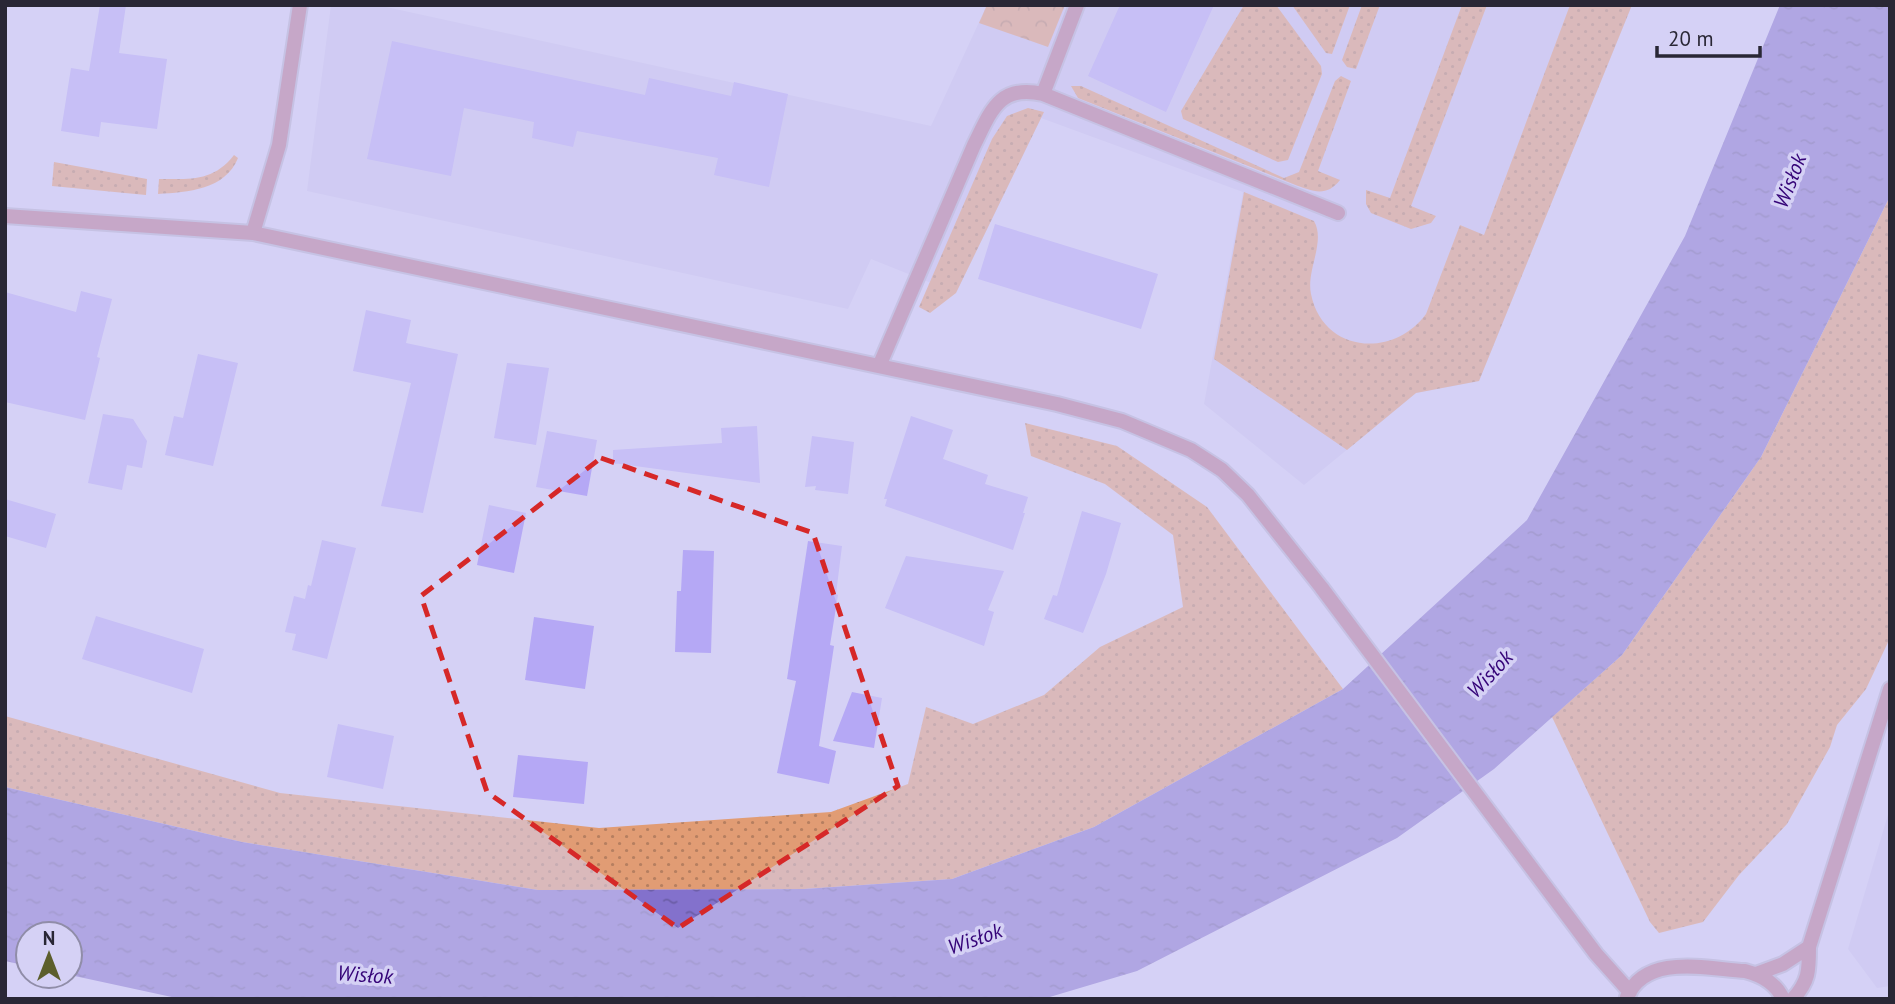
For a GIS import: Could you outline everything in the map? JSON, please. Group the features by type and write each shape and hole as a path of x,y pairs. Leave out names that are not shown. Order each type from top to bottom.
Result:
{"street":[{"path":"253,233 279,145 300,5"},
{"path":"1042,94 1076,5"},
{"path":"880,364 974,145 991,111 1009,94 1029,91 1042,94 1338,214"},
{"path":"5,216 253,233 880,364 1057,404 1122,421 1191,450 1222,470 1248,495 1321,587 1628,995 1640,979 1669,967 1745,971 1756,974 1770,982 1783,999"},
{"path":"1793,999 1805,985 1809,947 1890,689"},
{"path":"1756,974 1783,964 1809,947"}],"highlighted area":[{"path":"601,458 813,533 898,786 678,928 487,792 421,596"}],"shaded area":[{"path":"331,5 377,5 931,126 987,5 1632,5 1479,381 1416,393 1304,485 1204,404 1243,192 1041,118 956,293 871,259 848,309 307,191"},
{"path":"1890,808 1890,986 1877,988 1848,949"}],"green space":[{"path":"987,5 1065,5 1048,47 979,23"},
{"path":"1244,5 1276,5 1321,66 1322,74 1288,160 1278,162 1183,119 1181,111"},
{"path":"1292,5 1350,5 1332,54 1326,53"},
{"path":"1362,5 1380,5 1356,69 1347,67 1342,60"},
{"path":"1462,5 1487,5 1411,206 1436,216 1431,223 1411,229 1371,213 1366,204 1366,190 1390,198"},
{"path":"1570,5 1632,5 1479,381 1416,393 1347,450 1214,359 1244,192 1314,221 1318,238 1311,275 1311,294 1318,314 1329,328 1344,338 1361,343 1378,343 1396,338 1412,328 1426,314 1460,225 1484,235"},
{"path":"1341,76 1351,81 1318,171 1340,180 1335,186 1324,191 1306,189 1078,98 1071,86 1081,86 1284,178 1299,172 1335,81"},
{"path":"1028,108 1044,112 956,293 930,313 919,307 992,139 1007,116"},
{"path":"234,155 238,158 232,169 215,183 193,190 158,194 159,179 200,177 218,170"},
{"path":"54,162 147,179 146,195 52,186"},
{"path":"1890,196 1890,638 1866,689 1837,725 1830,747 1787,824 1739,875 1703,922 1659,933 1650,922 1552,717 1622,655 1761,457"},
{"path":"1025,423 1117,446 1207,507 1343,689 1094,827 952,879 804,889 538,890 242,842 5,787 5,716 280,793 599,828 831,812 908,784 926,707 973,724 1044,695 1100,647 1183,607 1173,535 1105,484 1031,456"}],"water":[{"name":"Wisłok","path":"1780,5 1890,5 1890,196 1761,457 1622,655 1494,769 1397,838 1137,971 1043,999 181,999 84,978 84,920 14,920 14,963 5,961 5,787 242,842 538,890 804,889 952,879 1094,827 1343,689 1527,520 1685,236"}],"building":[{"path":"100,5 126,5 119,53 167,59 157,129 101,122 99,137 61,131 71,68 89,71"},
{"path":"1120,5 1214,5 1166,112 1088,76"},
{"path":"392,41 645,95 649,78 731,96 734,82 788,94 769,187 714,175 718,158 577,131 573,147 532,138 534,122 464,108 451,176 367,159"},
{"path":"995,224 1158,274 1141,329 978,279"},
{"path":"81,291 112,299 85,420 5,402 5,292 76,312"},
{"path":"366,310 411,320 406,343 458,354 423,513 381,506 411,383 353,371"},
{"path":"198,354 238,363 213,466 165,455 174,416 183,418"},
{"path":"507,363 549,368 536,445 494,438"},
{"path":"103,414 133,419 147,441 142,468 127,465 122,490 88,483"},
{"path":"911,416 953,430 943,459 988,475 985,484 1028,497 1013,550 885,506 887,499 884,499"},
{"path":"757,426 760,483 613,463 613,450 722,443 721,428"},
{"path":"547,431 597,440 587,496 536,487"},
{"path":"812,436 854,442 848,494 815,490 816,486 805,487"},
{"path":"5,499 56,514 46,548 5,536"},
{"path":"489,505 526,513 514,573 477,565"},
{"path":"1082,511 1121,523 1106,574 1083,633 1044,619 1053,595 1057,596"},
{"path":"322,540 356,548 327,659 292,650 296,634 285,632 294,596 305,599 308,585 311,586"},
{"path":"808,541 842,546 830,645 834,646 819,746 836,751 829,784 777,773 796,681 787,679"},
{"path":"683,550 714,551 711,653 675,652 677,591 681,591"},
{"path":"906,556 1004,571 988,610 994,612 984,646 885,608"},
{"path":"96,616 204,649 192,693 82,659"},
{"path":"534,617 594,626 585,689 525,680"},
{"path":"852,692 882,698 874,748 833,741"},
{"path":"338,724 394,736 383,789 327,777"},
{"path":"518,755 588,762 584,804 513,797"}]}
